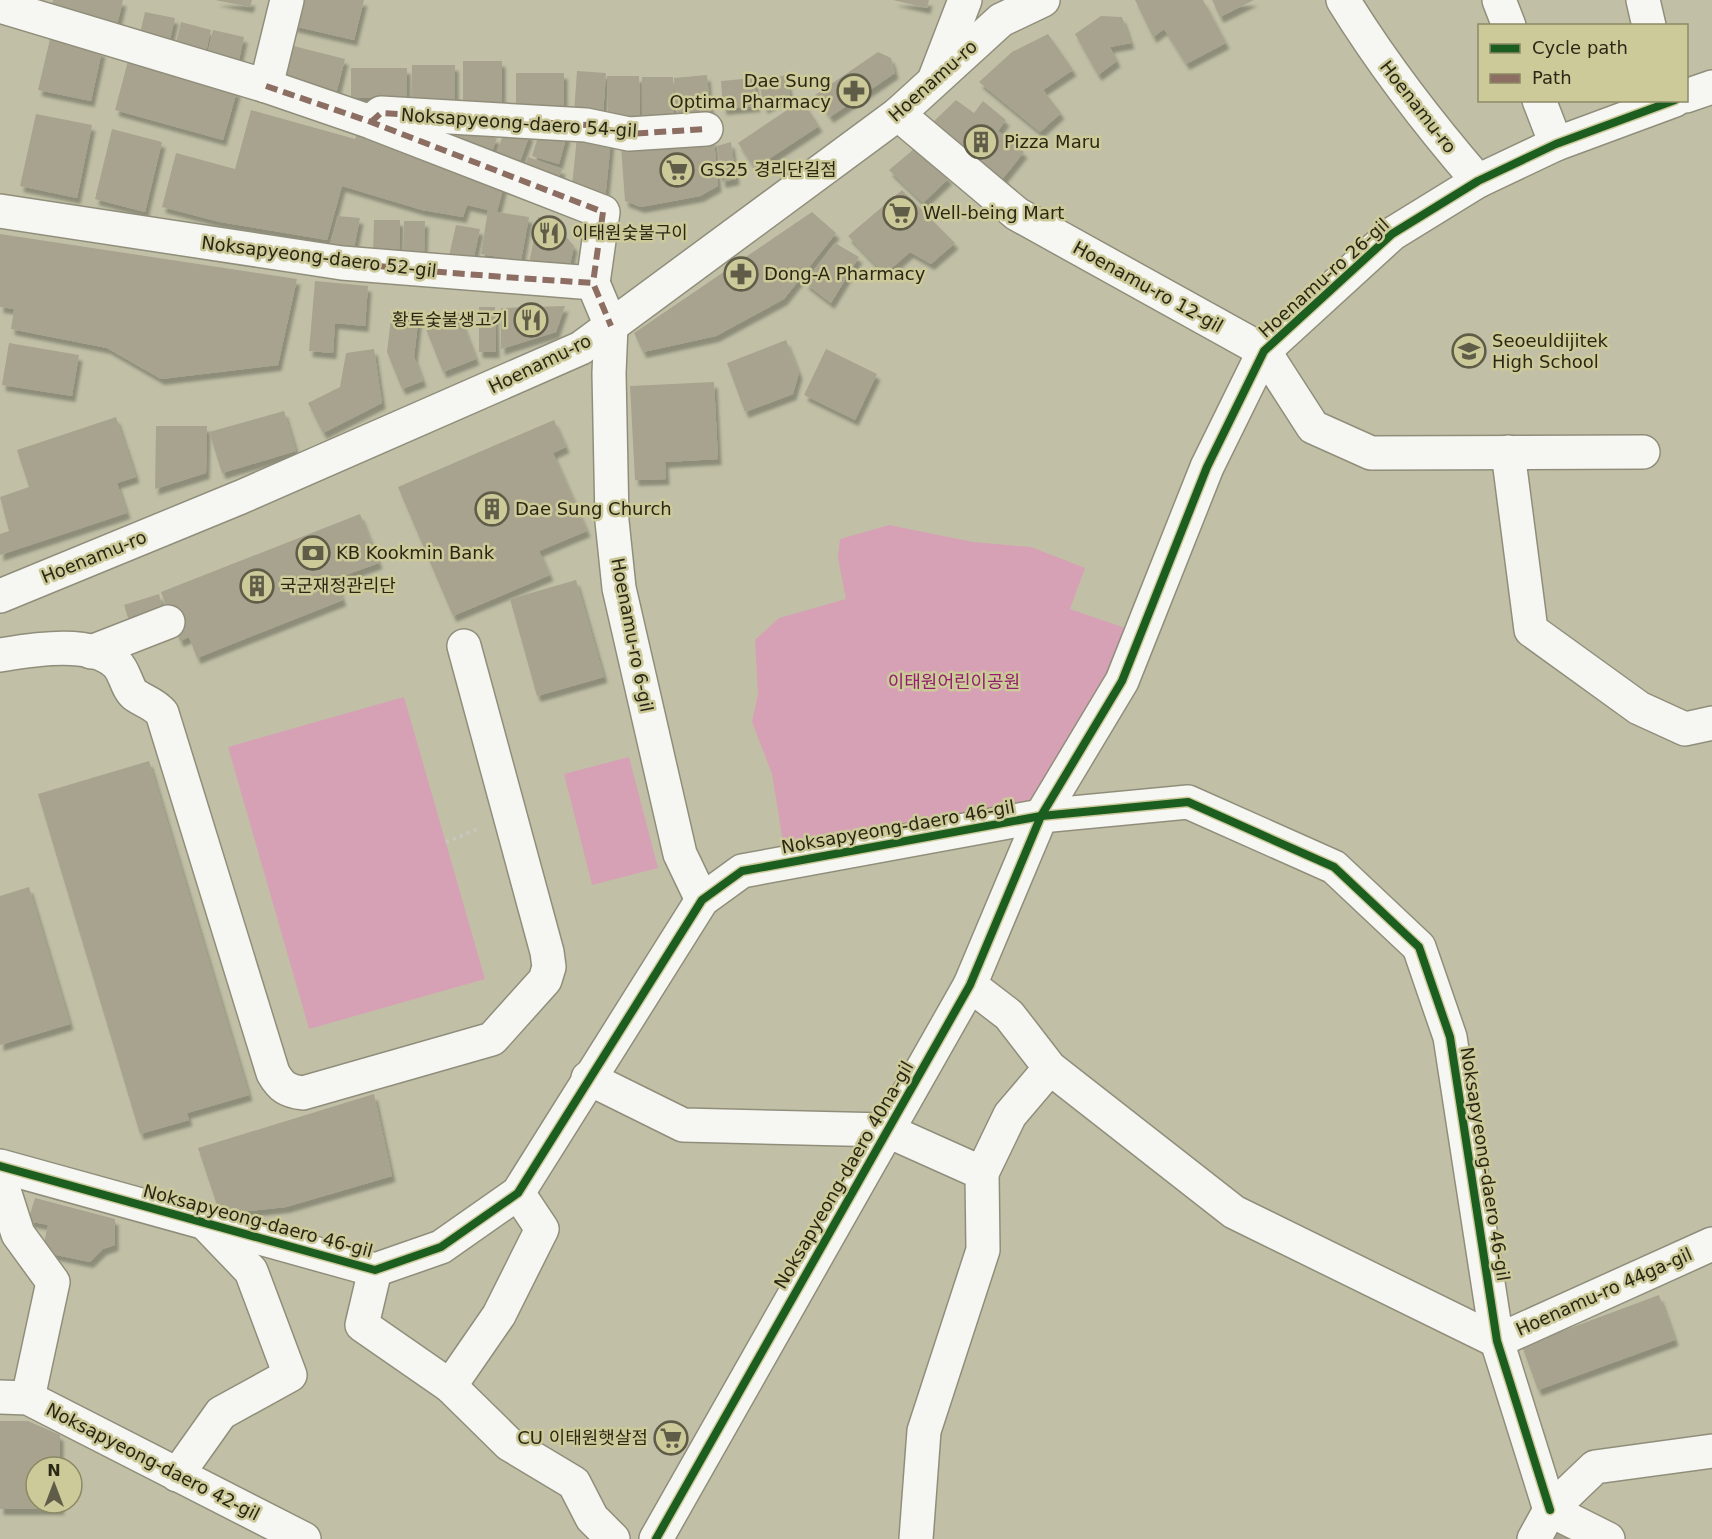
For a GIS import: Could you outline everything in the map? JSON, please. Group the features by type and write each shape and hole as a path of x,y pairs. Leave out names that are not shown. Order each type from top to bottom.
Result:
{"street":[{"path":"266,86 287,0"},
{"path":"935,78 965,0"},
{"name":"Hoenamu-ro","path":"0,596 240,497 581,348 898,114 1001,20 1043,0"},
{"name":"Hoenamu-ro","path":"1343,0 1377,55 1426,121 1478,181"},
{"path":"1499,0 1508,24"},
{"path":"1643,0 1649,24"},
{"name":"Noksapyeong-daero 54-gil","path":"0,6 266,86 371,122 603,212 593,283"},
{"name":"Hoenamu-ro 26-gil","path":"1688,95 1712,87"},
{"path":"1540,102 1556,144"},
{"name":"Hoenamu-ro 26-gil","path":"1041,816 1122,681 1207,467 1264,351 1392,234 1478,181 1556,144 1669,102"},
{"name":"Noksapyeong-daero 54-gil","path":"371,122 381,113 586,125 629,134 706,129"},
{"name":"Hoenamu-ro 12-gil","path":"898,114 1017,214 1264,351 1313,427 1371,453 1643,452"},
{"name":"Noksapyeong-daero 52-gil","path":"0,212 342,263 427,272 593,283"},
{"path":"593,283 611,326"},
{"name":"Hoenamu-ro 6-gil","path":"611,326 609,373 612,521 619,588 680,854 702,900"},
{"path":"1508,452 1531,630 1639,708 1684,729 1712,723"},
{"path":"91,652 168,622"},
{"path":"0,655 56,649 91,652 116,663 134,695 153,703 162,713 273,1073 280,1085 289,1091 303,1093 492,1039 545,980 549,967 547,952 464,646"},
{"name":"Noksapyeong-daero 46-gil","path":"0,1166 375,1270 441,1247 518,1193 588,1078 702,900 742,871 1041,816 1188,802 1334,867 1419,947 1450,1037 1497,1341 1550,1510"},
{"name":"Noksapyeong-daero 40na-gil","path":"656,1539 970,985 1041,816"},
{"path":"970,985 1009,1015 1050,1068 1234,1212 1497,1341"},
{"path":"916,1539 924,1431 982,1250 982,1173 1010,1115 1050,1068"},
{"path":"588,1078 683,1125 886,1130 982,1173"},
{"path":"0,1178 18,1234 53,1282 14,1397"},
{"path":"450,1386 499,1315 542,1229 518,1193"},
{"name":"Noksapyeong-daero 46-gil","path":"177,1475 221,1413 290,1375 251,1271 204,1221"},
{"name":"Hoenamu-ro 44ga-gil","path":"1497,1341 1712,1244"},
{"path":"375,1270 362,1325 450,1386 509,1443 574,1483 591,1518 613,1539"},
{"name":"Noksapyeong-daero 42-gil","path":"14,1397 304,1539"},
{"path":"1534,1539 1550,1510 1594,1467 1712,1451"},
{"path":"1550,1510 1608,1539"}],"green space":[{"name":"이태원어린이공원","path":"889,525 973,542 1031,547 1085,568 1070,609 1125,628 1065,773 1006,816 783,842 772,774 752,722 758,694 755,640 779,618 846,599 838,558 840,539"},
{"path":"404,697 485,979 309,1029 228,747"},
{"path":"629,757 658,868 592,885 564,774"}],"building":[{"path":"53,0 123,0 117,25 51,10"},
{"path":"215,0 252,0 250,7"},
{"path":"299,0 364,0 354,40 293,26"},
{"path":"893,0 929,0 927,8"},
{"path":"1135,0 1203,0 1226,43 1186,64 1164,29 1153,37"},
{"path":"1212,0 1254,0 1220,17"},
{"path":"145,12 175,18 168,48 138,42"},
{"path":"1101,16 1122,17 1131,43 1110,47 1117,61 1098,75 1075,34"},
{"path":"181,22 211,30 204,60 174,52"},
{"path":"213,30 244,37 239,60 229,69 205,64"},
{"path":"1048,34 1073,70 1043,90 1061,113 1040,132 979,82 1012,52"},
{"path":"50,39 102,51 91,101 38,90"},
{"path":"282,43 345,59 334,102 271,86"},
{"path":"878,52 891,58 895,73 830,117 815,95"},
{"path":"128,61 237,91 223,140 115,110"},
{"path":"463,61 502,61 502,107 463,107"},
{"path":"412,65 455,65 455,104 411,104"},
{"path":"351,68 407,68 407,98 351,98"},
{"path":"577,71 606,73 603,115 574,113"},
{"path":"516,73 564,73 564,106 516,106"},
{"path":"707,75 711,118 677,120 674,78"},
{"path":"786,75 790,95 764,108 759,81"},
{"path":"607,76 639,76 640,118 608,119"},
{"path":"642,77 673,77 674,119 642,119"},
{"path":"754,78 757,106 723,109 721,81"},
{"path":"802,100 819,126 755,168 738,143"},
{"name":"Pizza Maru","path":"956,100 974,113 983,101 1006,120 998,131 1024,152 1000,182 930,125"},
{"path":"251,110 355,139 358,131 505,181 497,212 529,217 521,261 481,254 488,210 467,205 463,217 422,210 342,186 327,240 220,222 162,207 176,153 235,169"},
{"path":"36,114 92,125 77,198 20,186"},
{"path":"445,124 497,138 488,162 437,145"},
{"path":"506,126 530,134 517,170 494,161"},
{"path":"541,127 567,135 559,164 532,156"},
{"path":"112,129 162,142 145,212 95,199"},
{"path":"577,137 611,140 605,200 571,196"},
{"path":"714,140 718,186 700,196 641,207 625,201 621,146"},
{"path":"731,142 736,179 722,182 717,146"},
{"path":"914,149 949,178 923,203 889,170"},
{"path":"528,157 562,169 555,187 522,176"},
{"name":"Well-being Mart","path":"902,190 955,243 931,264 910,252 885,274 848,236"},
{"path":"812,212 836,233 784,299 716,336 643,352 634,333"},
{"path":"338,216 360,218 354,248 330,246"},
{"name":"이태원숯불구이","path":"538,217 551,220 574,246 569,270 529,264"},
{"path":"374,220 400,220 399,255 373,255"},
{"path":"404,221 425,221 424,255 403,255"},
{"path":"456,225 480,229 473,261 449,256"},
{"path":"0,234 297,279 278,365 161,379 107,348 11,329 14,309 0,307"},
{"path":"835,243 859,257 831,303 805,283"},
{"path":"315,281 368,286 365,326 335,323 333,353 309,351"},
{"name":"황토숯불생고기","path":"565,306 556,332 501,349 501,308"},
{"path":"479,307 495,307 496,352 479,352"},
{"path":"392,310 419,314 414,357 423,381 402,389 387,352"},
{"path":"458,312 476,359 443,372 424,324"},
{"path":"786,340 799,373 793,394 745,412 727,363"},
{"path":"9,343 79,355 72,396 2,385"},
{"path":"374,349 382,403 323,433 308,403 340,387 346,353"},
{"path":"826,349 877,374 855,420 804,395"},
{"path":"714,382 718,459 665,462 666,479 635,480 630,386"},
{"path":"284,411 296,451 222,473 209,432"},
{"path":"116,417 136,477 117,483 127,513 0,555 0,534 9,531 0,497 29,487 17,450"},
{"name":"Dae Sung Church","path":"554,420 566,447 553,453 587,531 539,551 550,575 453,616 398,487"},
{"path":"156,426 207,426 206,473 155,489"},
{"name":"국군재정관리단","path":"360,514 379,563 335,579 343,600 197,658 189,637 180,641 161,592"},
{"path":"576,580 604,677 537,696 510,599"},
{"path":"159,594 164,613 130,624 124,605"},
{"path":"149,761 249,1095 187,1113 189,1120 140,1134 38,794"},
{"path":"29,887 70,1024 0,1045 0,896"},
{"path":"374,1094 392,1176 286,1207 220,1214 198,1148"},
{"path":"35,1198 115,1219 115,1245 103,1249 90,1262 42,1252 48,1225 28,1221"},
{"path":"1659,1295 1675,1340 1538,1390 1522,1346"},
{"path":"0,1421 28,1421 60,1435 60,1455 24,1455 24,1509 0,1509"},
{"path":"1551,1523 1583,1539 1543,1539"}],"marked path":[{"path":"266,86 371,122 603,212 593,283"},
{"path":"371,122 381,113 586,125 629,134 706,129"},
{"path":"274,252 473,275 593,283 611,326"}],"cycle path":[{"path":"656,1539 970,985 1041,816 1122,681 1207,467 1264,351 1392,234 1478,181 1556,144 1670,102"},
{"path":"0,1166 375,1270 441,1247 518,1193 702,900 742,871 1041,816 1188,802 1334,867 1419,947 1450,1037 1497,1341 1550,1510"}],"place":[{"name":"Dae Sung Optima Pharmacy","path":"854,91"},
{"name":"Pizza Maru","path":"981,142"},
{"name":"GS25 경리단길점","path":"677,170"},
{"name":"Well-being Mart","path":"900,213"},
{"name":"이태원숯불구이","path":"549,233"},
{"name":"Dong-A Pharmacy","path":"741,274"},
{"name":"황토숯불생고기","path":"531,320"},
{"name":"Seoeuldijitek High School","path":"1469,351"},
{"name":"Dae Sung Church","path":"492,509"},
{"name":"KB Kookmin Bank","path":"313,553"},
{"name":"국군재정관리단","path":"257,586"},
{"name":"CU 이태원햇살점","path":"671,1438"}]}
